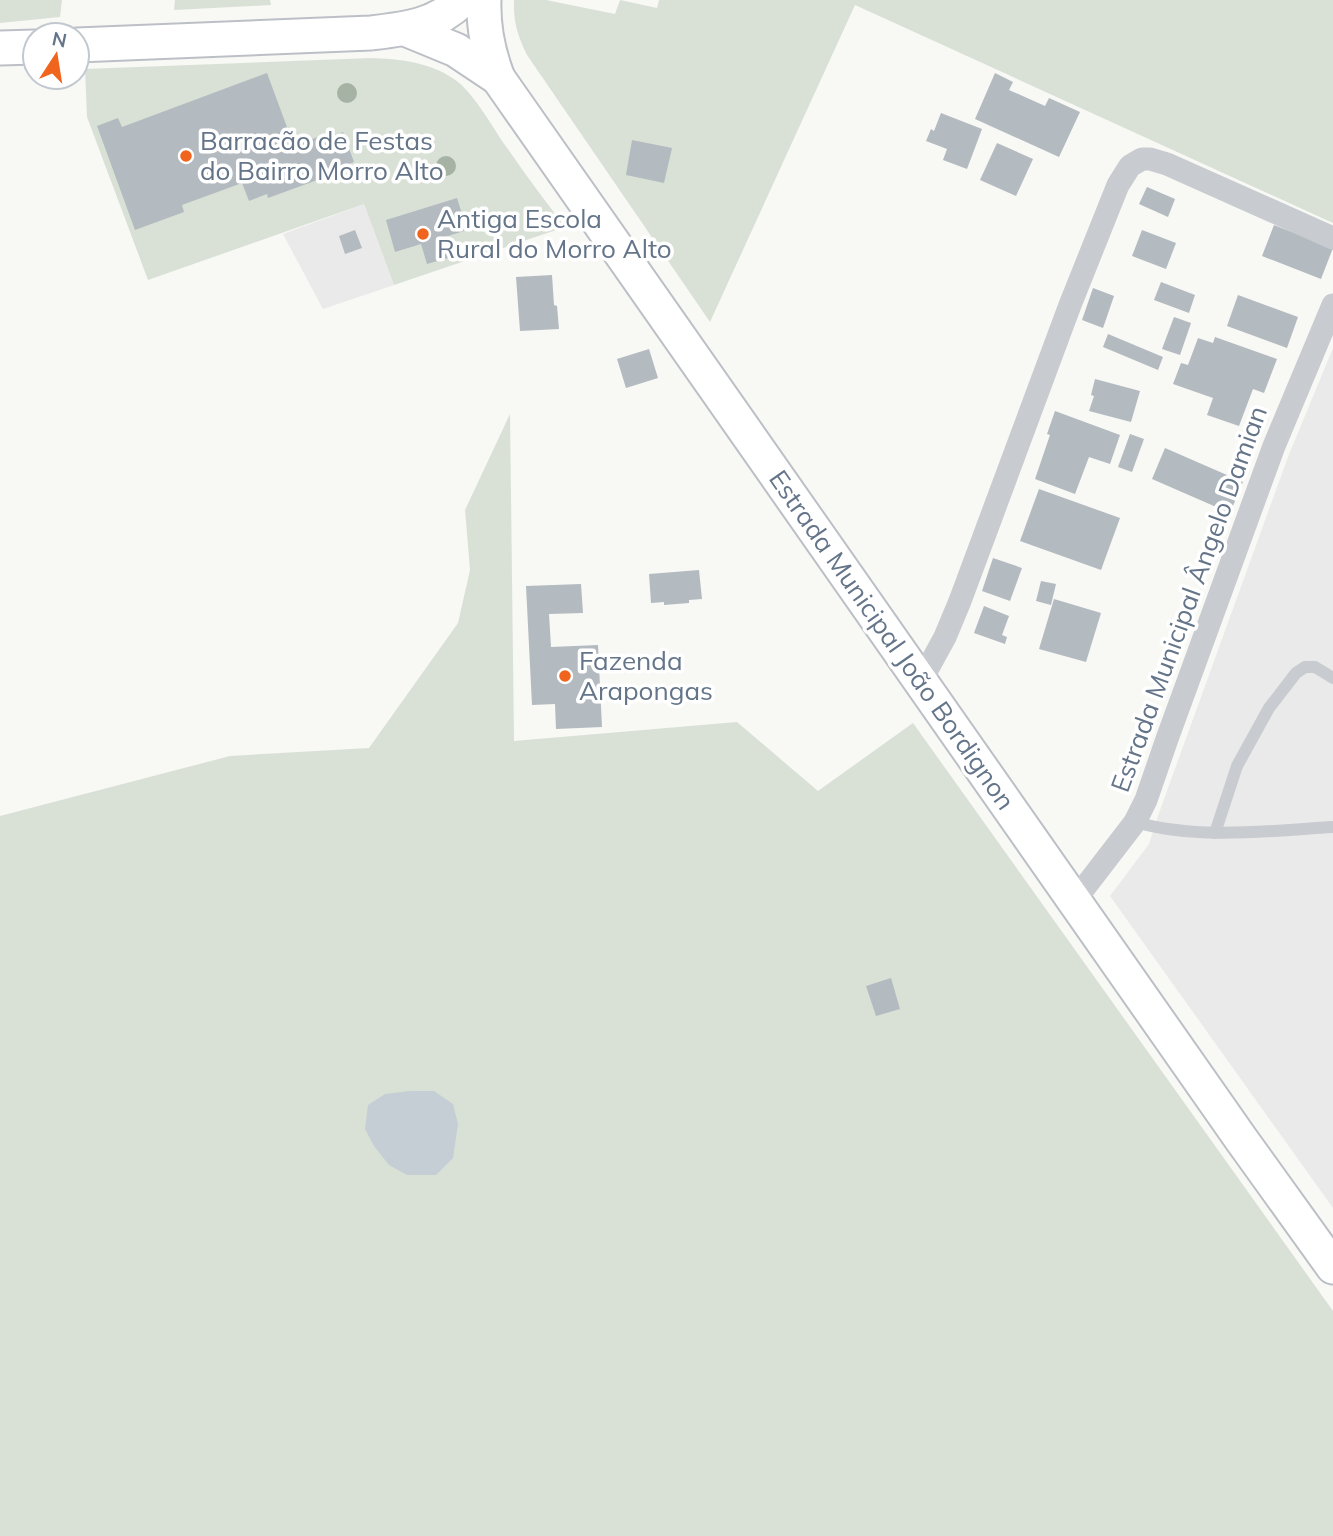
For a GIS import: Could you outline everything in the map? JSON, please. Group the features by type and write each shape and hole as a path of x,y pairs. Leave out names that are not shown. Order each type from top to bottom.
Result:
{"main road":[{"path":"91,44 371,33 405,29 424,25 441,17 462,0"},
{"name":"Estrada Municipal João Bordignon","path":"484,0 485,35 498,78 1333,1267"},
{"path":"405,29 456,50 498,78"},
{"path":"0,48 21,47"}],"street":[{"path":"921,681 945,637 960,601 1086,263 1118,185 1130,166 1142,159 1167,164 1333,238"},
{"name":"Estrada Municipal Ângelo Damian","path":"1075,900 1135,822 1146,800 1274,446 1333,305"}],"lane":[{"path":"1215,833 1237,766 1269,708 1296,673 1305,667 1315,667 1333,678"},
{"path":"1135,822 1154,828 1215,833 1333,827"}],"shaded area":[{"path":"0,0 62,0 60,17 0,23"},
{"path":"175,0 270,0 271,5 174,10"},
{"path":"514,0 546,0 615,14 620,0 657,8 659,0 1333,0 1333,223 855,5 710,322 527,55 517,29"},
{"path":"371,58 424,65 444,73 462,85 565,227 394,285 364,204 148,280 87,117 86,91 91,91 91,69"},
{"path":"364,204 394,285 323,309 283,234"},
{"path":"1333,348 1333,1208 1110,896 1149,844 1288,457"},
{"path":"510,414 514,741 737,722 818,791 913,723 1333,1311 1333,1536 0,1536 0,816 230,756 369,748 458,623 470,570 465,510"},
{"path":"434,1091 453,1104 458,1124 453,1158 436,1175 407,1175 389,1165 365,1129 368,1105 385,1094"}],"building":[{"name":"Barracão de Festas do Bairro Morro Alto","path":"267,73 294,146 328,133 329,137 343,132 354,162 341,167 342,171 268,198 267,194 249,201 242,183 182,205 184,212 135,230 97,126 118,118 122,127"},
{"path":"995,73 1013,82 1009,90 1045,106 1049,98 1080,112 1059,157 975,119"},
{"path":"941,113 982,129 967,169 943,160 947,149 926,141 931,129 934,131"},
{"path":"632,140 672,148 664,183 626,175"},
{"path":"997,143 1033,159 1016,196 980,180"},
{"path":"1147,187 1175,199 1168,217 1139,204"},
{"name":"Antiga Escola Rural do Morro Alto","path":"457,198 467,230 445,237 451,257 427,264 421,244 395,252 386,220"},
{"path":"1274,225 1333,248 1321,279 1262,256"},
{"path":"355,230 362,248 345,254 339,236"},
{"path":"1142,230 1176,243 1166,269 1132,256"},
{"path":"552,275 559,329 520,331 516,277"},
{"path":"1161,282 1195,295 1189,313 1154,300"},
{"path":"1093,288 1114,296 1103,328 1082,320"},
{"path":"1238,295 1298,317 1287,348 1227,326"},
{"path":"1174,317 1191,323 1180,355 1162,349"},
{"path":"1108,334 1163,357 1158,370 1103,347"},
{"path":"1215,337 1277,359 1264,393 1253,389 1239,426 1207,415 1213,398 1173,384 1181,363 1188,365 1198,338 1213,343"},
{"path":"649,349 658,378 626,388 617,359"},
{"path":"1095,379 1140,391 1131,422 1089,411 1094,396 1091,395"},
{"path":"1055,411 1120,435 1110,464 1089,457 1075,494 1035,479"},
{"path":"1130,434 1144,439 1132,472 1118,467"},
{"path":"1165,448 1243,482 1230,513 1152,479"},
{"path":"1039,489 1120,518 1101,570 1020,541"},
{"path":"993,558 1022,568 1010,601 982,591"},
{"path":"699,570 702,599 664,605 664,602 651,603 649,574"},
{"path":"1041,581 1056,584 1051,605 1036,601"},
{"name":"Fazenda Arapongas","path":"581,584 583,613 549,614 551,647 598,645 602,727 556,729 555,704 532,705 526,586"},
{"path":"1054,599 1101,613 1086,662 1039,649"},
{"path":"984,606 1009,616 1002,635 1007,637 1005,644 974,633"},
{"path":"891,978 900,1009 876,1016 866,986"}],"place":[{"name":"Barracão de Festas do Bairro Morro Alto","path":"186,156"},
{"name":"Antiga Escola Rural do Morro Alto","path":"423,234"},
{"name":"Fazenda Arapongas","path":"565,676"}]}
